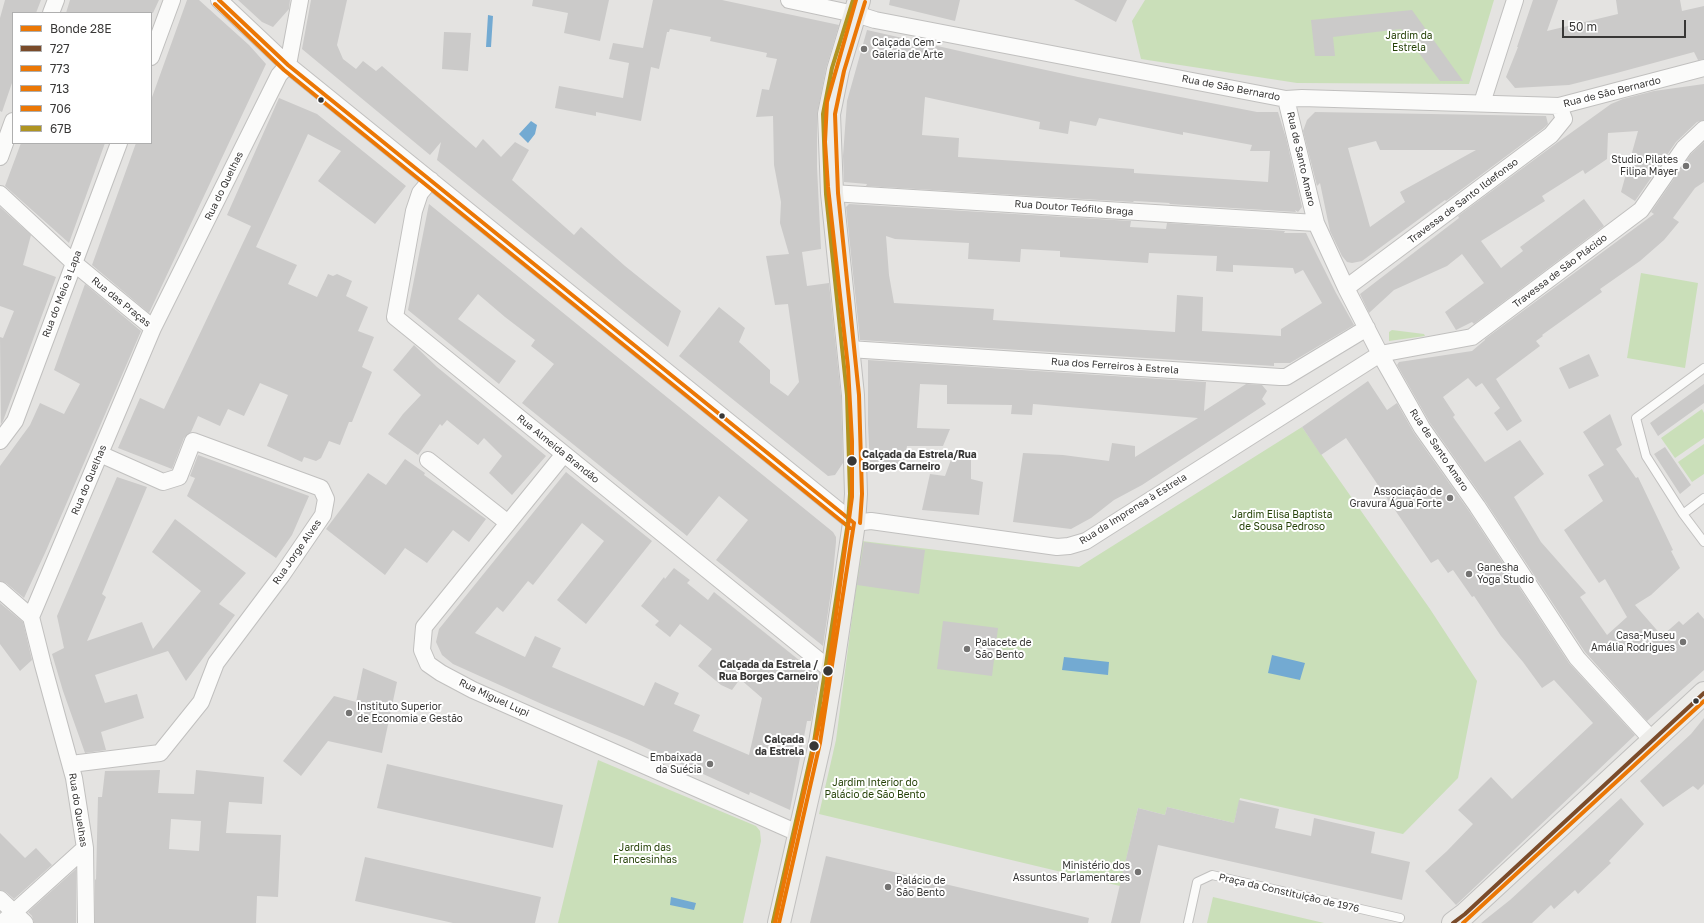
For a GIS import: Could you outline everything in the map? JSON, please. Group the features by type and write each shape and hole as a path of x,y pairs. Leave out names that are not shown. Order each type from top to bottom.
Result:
{"main road":[{"path":"780,923 820,743 854,522 856,471 853,395 832,193 829,114 838,70 857,7"},
{"path":"1453,923 1465,914 1704,693"}],"street":[{"path":"51,12 56,0"},
{"path":"152,54 172,0"},
{"path":"219,0 288,65 854,522"},
{"path":"288,65 300,0"},
{"name":"Rua de São Bernardo","path":"789,0 857,7 875,20 1286,99 1302,98 1559,106 1704,68"},
{"path":"1482,103 1515,0"},
{"name":"Rua do Quelhas","path":"86,923 84,848 74,778 31,616 153,328 279,75 288,65"},
{"name":"Rua de Santo Amaro","path":"1286,99 1316,223 1346,288 1380,354 1422,428 1477,506 1577,658 1653,741"},
{"name":"Travessa de Santo Ildefonso","path":"1346,288 1552,135 1564,118 1559,106"},
{"path":"0,158 12,124"},
{"name":"Travessa de São Plácido","path":"1380,354 1472,337 1641,210 1684,148 1704,129"},
{"name":"Rua do Meio à Lapa","path":"0,441 15,421 119,144"},
{"name":"Rua Almeida Brandão","path":"430,180 420,193 414,211 395,316 832,671"},
{"name":"Rua Doutor Teófilo Braga","path":"832,193 1316,223"},
{"name":"Rua das Praças","path":"0,194 74,263 153,328"},
{"name":"Rua dos Ferreiros à Estrela","path":"849,349 1280,378 1286,377 1367,328"},
{"name":"Rua da Imprensa à Estrela","path":"854,522 871,521 1057,546 1078,544 1086,541 1380,354"},
{"name":"Rua Jorge Alves","path":"71,764 160,753 201,702 216,664 282,575 323,515 326,499 321,488 193,440 179,477 163,482 100,454"},
{"name":"Rua Miguel Lupi","path":"564,454 424,626 422,650 428,664 441,673 473,690 800,834"},
{"path":"428,460 508,523"},
{"path":"0,590 31,616"},
{"path":"2,923 19,918 84,848"},
{"path":"0,899 19,918"}],"lane":[{"path":"1704,368 1636,418 1646,456 1683,514 1704,542"},
{"path":"1683,514 1704,498"},
{"name":"Praça da Constituição de 1976","path":"1188,923 1197,882 1212,875 1400,918"}],"green space":[{"name":"Jardim da Estrela","path":"1145,0 1494,0 1469,84 1297,83 1141,59 1132,21"},
{"path":"1641,273 1698,283 1685,368 1627,358"},
{"path":"1392,330 1424,334 1425,336 1389,341 1389,332"},
{"path":"1702,409 1704,413 1704,438 1675,458 1661,438"},
{"path":"1302,427 1430,609 1477,681 1458,778 1403,834 1240,798 1234,823 1167,807 1165,815 1138,808 1120,886 819,814 836,740 862,541 1079,567"},
{"path":"1704,444 1704,474 1692,482 1678,462"},
{"name":"Jardim das Francesinhas","path":"598,760 756,826 760,831 761,841 743,923 558,923"},
{"path":"1213,897 1324,923 1207,923"}],"water":[{"path":"488,15 493,16 491,47 486,47"},
{"path":"531,121 537,125 535,134 528,143 519,134"},
{"path":"1272,655 1305,663 1300,680 1268,673"},
{"path":"1064,657 1109,662 1108,675 1062,670"},
{"path":"671,897 696,903 694,910 670,905"}],"building":[{"path":"5,0 41,0 36,12 12,12 12,83 2,112 0,111 0,18"},
{"path":"70,0 159,0 153,13 66,12"},
{"path":"187,0 199,0 249,45 266,64 149,313 92,265 136,144 152,144 152,97"},
{"path":"238,0 290,0 289,9 273,27 262,22"},
{"path":"311,0 347,0 337,45 343,59 356,69 363,61 376,71 382,66 476,148 483,139 501,157 515,142 529,150 512,180 574,235 581,227 625,266 681,311 668,347 437,160 441,142 430,155 302,49"},
{"path":"533,0 609,0 600,41 564,33 568,13 532,6"},
{"path":"653,0 722,0 839,25 826,68 817,114 817,167 821,249 802,252 807,286 829,283 841,396 843,463 835,475 828,476 679,356 719,307 745,328 739,342 770,370 770,383 788,396 799,382 788,304 775,305 766,256 789,254 780,223 781,202 774,165 773,116 756,117 762,89 769,90 777,59 766,57 767,53 710,41 711,37 670,29 669,32 667,32 659,69 651,67 641,121 596,112 596,116 555,108 559,86 623,98 629,63 609,59 613,43 643,48"},
{"path":"890,0 960,0 955,21 889,5"},
{"path":"1074,0 1127,0 1116,22"},
{"path":"1533,0 1558,0 1547,31 1618,14 1616,0 1680,0 1682,11 1704,6 1704,59 1698,60 1694,52 1569,85 1515,88 1506,77 1518,47"},
{"path":"1412,10 1463,81 1440,81 1401,29 1333,37 1335,56 1315,56 1311,20"},
{"path":"867,30 1078,77 1257,112 1278,112 1286,138 1302,207 1298,212 1295,210 1296,212 1169,204 1170,203 866,186 867,184 844,182 843,156 847,101","holes":["925,97 1040,122 1039,129 1068,134 1070,121 1096,126 1099,118 1183,135 1183,132 1252,145 1250,151 1270,151 1268,182 1134,173 1134,169 958,157 959,138 922,135"]},
{"path":"444,32 471,33 468,71 442,69"},
{"path":"1704,84 1704,120 1697,122 1676,142 1635,201 1621,192 1638,131 1608,133 1607,159 1585,174 1583,170 1542,196 1545,201 1481,241 1501,268 1523,251 1520,247 1584,199 1604,226 1474,324 1472,322 1456,330 1445,312 1484,283 1462,254 1447,266 1394,290 1369,313 1360,294 1459,218 1458,216 1611,104 1623,99 1654,91"},
{"path":"279,98 317,114 406,186 375,224 318,181 341,151 308,134 256,247 297,265 288,284 317,297 328,274 333,276 337,274 352,281 346,296 368,307 358,331 374,337 362,367 372,372 352,422 349,422 340,445 329,441 321,458 316,461 304,457 302,462 267,446 288,395 260,383 244,416 228,409 220,426 198,416 191,432 184,438 172,469 118,448 140,398 164,409 251,226 227,215"},
{"path":"1315,112 1546,116 1548,124 1446,201 1445,200 1362,261 1352,263 1347,262 1342,256 1330,231 1320,183 1317,186 1303,131 1307,120","holes":["1376,141 1380,150 1476,150 1400,192 1405,202 1370,227 1348,148"]},
{"path":"1704,142 1704,182 1695,188 1673,218 1679,222 1664,240 1640,261 1600,289 1602,292 1542,335 1543,336 1536,341 1540,346 1496,379 1522,421 1507,431 1494,413 1500,408 1482,383 1476,387 1468,378 1443,397 1455,415 1453,417 1485,462 1520,440 1544,474 1514,497 1541,542 1586,593 1580,597 1607,635 1627,617 1605,579 1599,583 1564,530 1603,501 1588,475 1604,465 1583,432 1610,414 1622,445 1616,449 1636,478 1638,477 1680,568 1651,595 1635,605 1662,636 1679,621 1683,625 1698,612 1704,619 1704,670 1647,721 1585,652 1485,501 1430,423 1397,365 1399,362 1472,351 1485,339 1654,214 1651,212 1691,154"},
{"path":"21,144 105,144 69,243 5,186"},
{"path":"429,204 833,532 836,537 836,542 832,585 823,646 716,560 748,520 719,496 687,536 522,403 554,364 531,346 535,340 478,294 458,319 516,361 499,384 408,310"},
{"path":"849,204 1131,221 1130,227 1166,229 1167,223 1285,231 1284,233 1306,233 1354,325 1290,363 1274,363 1274,366 860,340 846,207","holes":["886,236 895,239 969,243 968,259 1020,262 1021,249 1060,251 1060,257 1148,263 1149,253 1217,256 1216,271 1233,272 1233,265 1293,268 1295,274 1303,270 1322,303 1281,329 1281,336 1202,331 1203,297 1177,295 1175,332 993,320 994,309 894,303 889,275"]},
{"path":"0,207 31,235 23,265 56,277 1,424 0,337 3,338 14,311 0,306"},
{"path":"85,284 141,331 24,598 6,583 0,581 0,466 30,425 40,403 64,414 80,384 54,370"},
{"path":"414,345 437,367 546,456 512,495 489,473 502,456 484,438 478,445 447,420 442,426 440,424 418,455 388,434 403,414 421,395 393,370"},
{"path":"1589,354 1599,376 1569,389 1559,368"},
{"path":"868,360 1206,382 1204,411 1246,384 1262,385 1267,391 1262,399 1266,404 1142,485 1114,500 1091,518 1071,529 1013,522 1023,453 1063,455 1109,461 1112,443 1135,446 1135,457 1198,418 1033,404 1032,415 1011,414 1012,405 947,404 947,385 920,384 917,428 950,429 943,446 907,446 904,465 870,465 868,424"},
{"path":"1368,381 1387,410 1397,403 1414,433 1469,511 1569,663 1635,735 1456,905 1425,871 1473,824 1458,810 1491,777 1512,799 1593,723 1554,680 1542,688 1501,636 1474,596 1472,597 1453,570 1448,573 1438,559 1431,563 1346,438 1321,455 1302,427"},
{"path":"1704,384 1704,403 1658,436 1650,423"},
{"path":"1665,447 1691,485 1680,494 1654,454"},
{"path":"953,454 971,457 971,479 983,482 979,515 922,510 930,474 945,476"},
{"path":"198,455 309,496 292,535 276,558 187,496 195,478 190,476"},
{"path":"405,459 425,473 424,475 486,519 469,542 453,530 427,563 405,548 385,575 326,529 368,473 386,485"},
{"path":"566,472 652,541 586,624 557,600 604,541 582,523 533,585 528,581 503,612 497,607 475,633 525,657 535,636 561,648 552,667 644,706 655,682 679,693 674,704 700,715 693,731 749,755 762,698 740,679 732,690 721,685 698,666 712,649 680,624 670,637 655,625 659,621 641,606 664,577 665,579 674,568 690,580 687,583 708,600 714,592 819,676 811,721 807,721 790,810 750,792 749,795 629,740 544,705 453,664 442,655 436,642 439,629"},
{"path":"117,477 147,487 102,594 106,597 87,641 142,622 153,649 201,591 152,552 175,519 246,573 219,604 235,615 186,681 168,651 95,675 105,703 137,694 144,718 101,732 106,750 85,753 63,691 52,654 64,648 57,616"},
{"path":"864,542 925,550 919,594 857,585"},
{"path":"0,603 23,622 32,660 20,671 0,644"},
{"name":"Palacete de São Bento","path":"943,621 998,628 992,676 937,669"},
{"path":"363,668 397,682 382,753 328,741 301,776 283,761 334,696 356,702"},
{"path":"1704,718 1704,784 1698,790 1693,786 1663,807 1640,781 1691,734"},
{"path":"387,764 563,805 553,848 377,808"},
{"path":"160,770 158,793 194,794 196,770 264,777 262,804 229,802 226,833 281,835 278,897 257,896 256,923 95,923 98,797 102,797 105,771","holes":["171,819 201,821 199,851 169,849"]},
{"path":"1621,798 1644,824 1609,861 1611,863 1578,894 1575,890 1554,909 1551,905 1532,923 1481,923 1510,900"},
{"path":"1239,800 1279,809 1275,828 1311,836 1314,818 1375,832 1371,853 1410,862 1402,900 1158,845 1140,923 1111,923 1138,808 1165,815 1167,807 1234,823"},
{"path":"0,833 25,858 36,848 52,865 14,899 6,892 0,890"},
{"name":"Palácio de São Bento","path":"826,856 1089,918 1088,923 810,923"},
{"path":"365,857 541,897 535,923 453,923 355,901"},
{"path":"76,869 76,923 34,923 32,916 28,912"}],"tram line":[{"name":"28E","path":"775,923 824,703 852,497 852,441 848,367 828,187 825,142 827,102 856,0"}],"transit line":[{"name":"773","path":"219,0 288,65 854,523"},
{"name":"67B","path":"773,922 814,742 848,522 850,494 847,395 826,194 823,114 832,68 853,0"},
{"name":"713","path":"860,523 862,494 859,395 838,193 835,114 844,71 865,2"},
{"name":"713","path":"215,4 284,70 850,528"},
{"name":"773","path":"779,923 820,743 854,523"},
{"name":"727","path":"1453,923 1465,914 1704,693"},
{"name":"706","path":"1463,923 1704,701"}],"place":[{"name":"Calçada Cem - Galeria de Arte","path":"864,49"},
{"name":"Studio Pilates Filipa Mayer","path":"1686,166"},
{"name":"Calçada da Estrela/Rua Borges Carneiro","path":"852,461"},
{"name":"Associação de Gravura Água Forte","path":"1450,498"},
{"name":"Ganesha Yoga Studio","path":"1469,574"},
{"name":"Casa-Museu Amália Rodrigues","path":"1683,642"},
{"name":"Palacete de São Bento","path":"967,649"},
{"name":"Calçada da Estrela / Rua Borges Carneiro","path":"828,671"},
{"name":"Instituto Superior de Economia e Gestão","path":"349,713"},
{"name":"Calçada da Estrela","path":"814,746"},
{"name":"Embaixada da Suécia","path":"710,764"},
{"name":"Ministério dos Assuntos Parlamentares","path":"1138,872"},
{"name":"Palácio de São Bento","path":"888,887"}],"park label":[{"name":"Jardim Elisa Baptista de Sousa Pedroso","path":"1282,520"},
{"name":"Jardim Interior do Palácio de São Bento","path":"875,788"}]}
